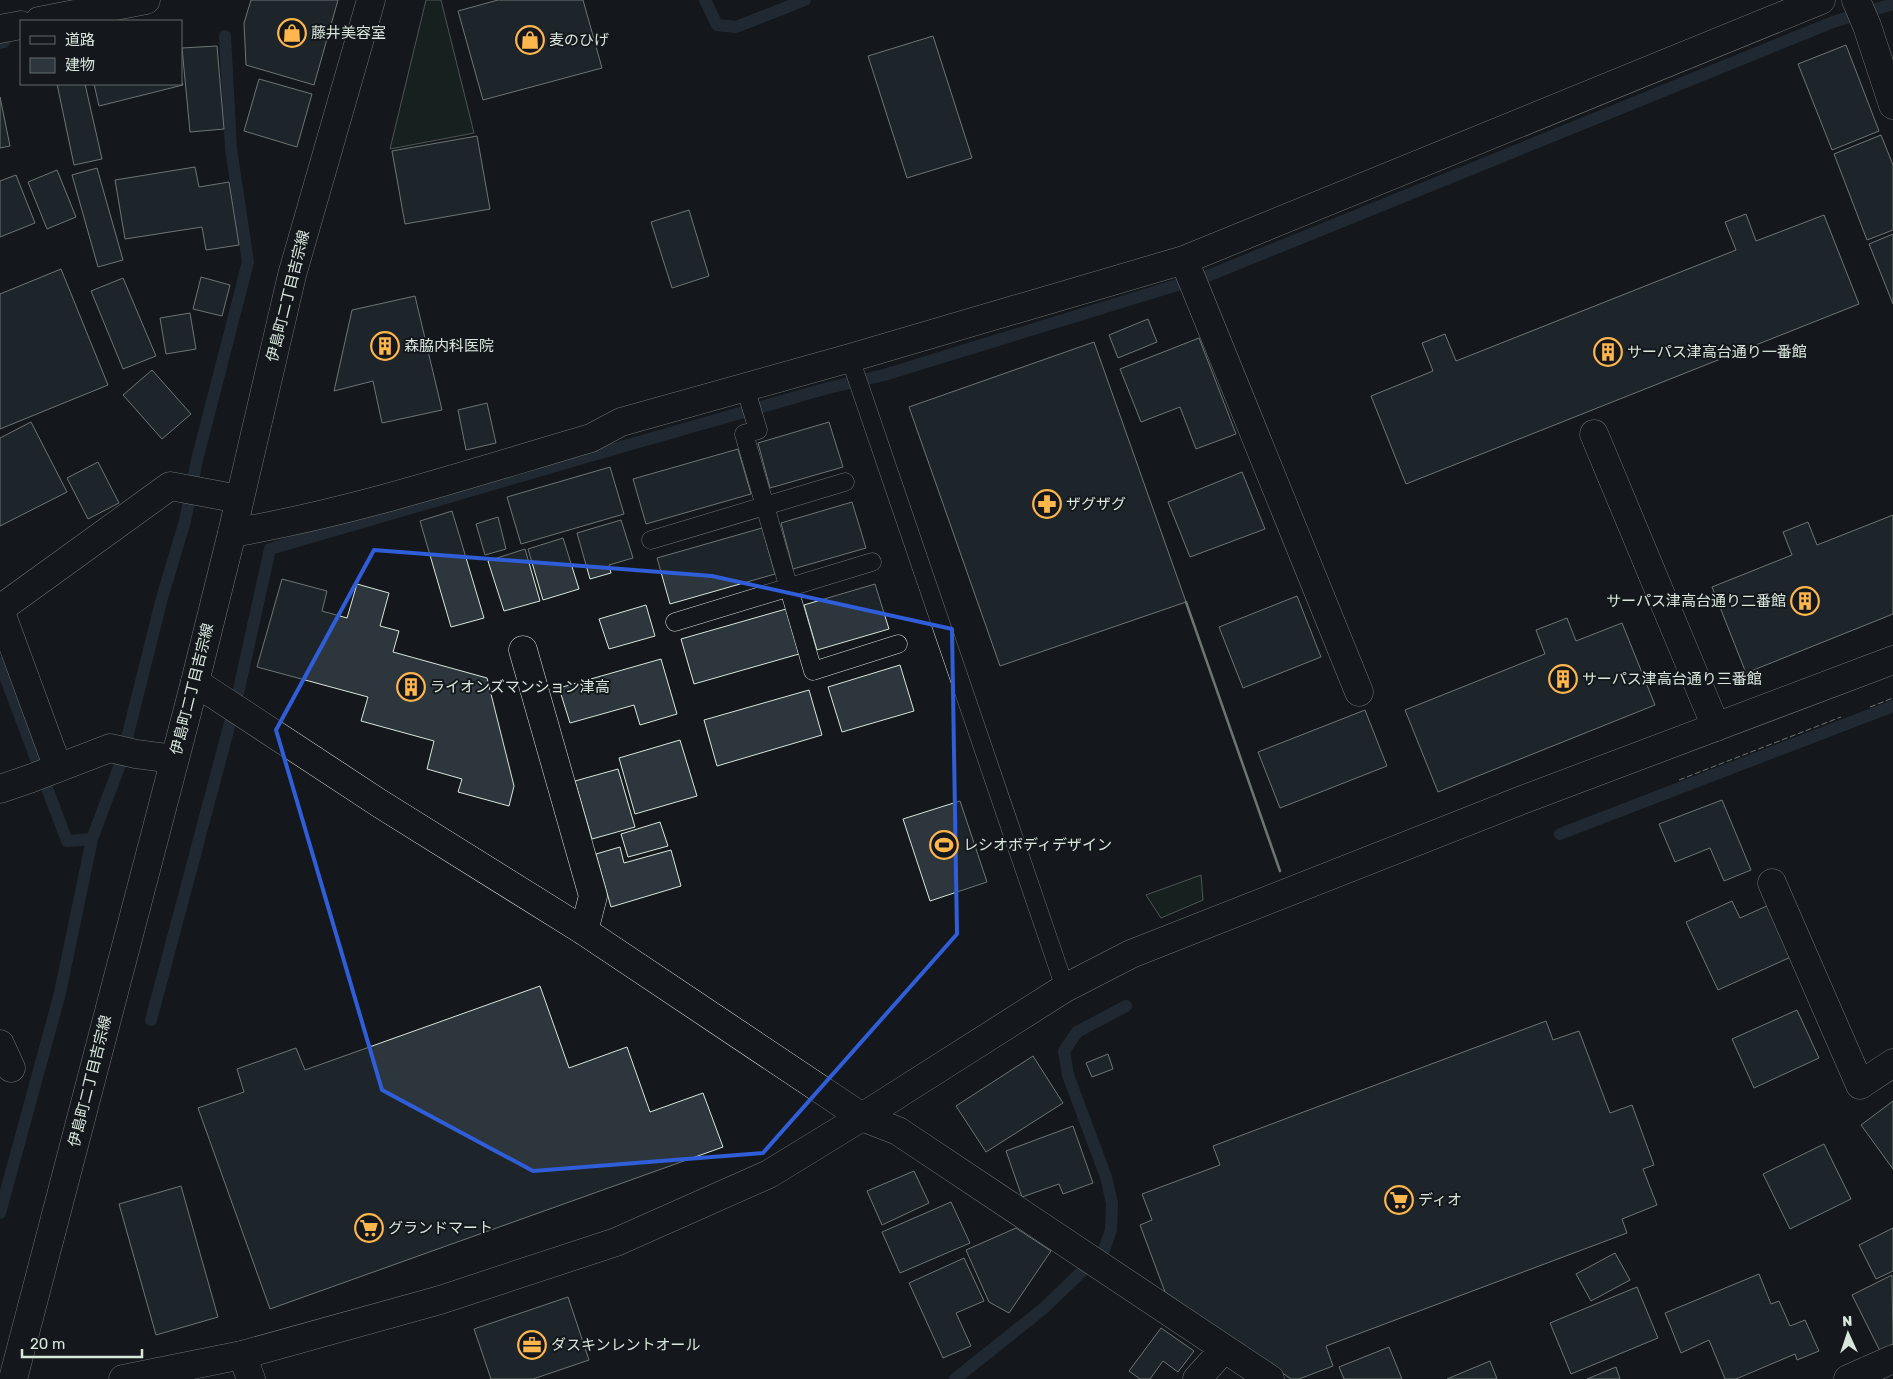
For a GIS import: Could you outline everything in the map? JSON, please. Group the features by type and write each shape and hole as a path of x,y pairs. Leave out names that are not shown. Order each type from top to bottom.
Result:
{"street":[{"path":"42,20 80,6 146,0"},
{"name":"伊島町二丁目吉宗線","path":"13,1379 195,682 292,275 371,0"},
{"path":"232,533 277,525 384,499 591,438 621,422 747,394 1190,274 1821,0"},
{"path":"1856,1 1867,26 1893,105"},
{"path":"0,29 20,25"},
{"path":"1190,274 1359,692"},
{"path":"1594,434 1716,727"},
{"path":"46,773 0,610 170,486 239,499"},
{"path":"523,650 593,896 584,931"},
{"path":"122,1379 247,1367 440,1300 616,1242 769,1174 1065,988 1146,947 1503,807 1893,660"},
{"path":"195,682 379,803 584,931 862,1117 898,1132 1270,1379"},
{"path":"0,789 46,773 123,751 174,759"},
{"path":"1772,883 1860,1085 1893,1062"},
{"path":"1197,1379 1224,1349"},
{"path":"1848,1379 1893,1359"}],"lane":[{"path":"852,365 1065,988"},
{"path":"747,394 758,430 744,434 813,671 898,644"},
{"path":"651,540 845,482"},
{"path":"675,622 872,562"}],"highlighted area":[{"path":"374,550 712,576 952,629 957,934 763,1153 533,1171 382,1090 276,730"}],"green space":[{"path":"426,0 441,0 474,133 390,149"},
{"path":"1201,875 1203,900 1161,918 1146,895"}],"building":[{"path":"251,0 338,0 314,85 246,65 244,23"},
{"name":"麦のひげ","path":"498,0 583,0 602,68 483,100 458,11"},
{"path":"933,36 972,158 907,178 868,56"},
{"path":"1846,45 1879,131 1832,150 1798,64"},
{"path":"217,46 224,129 190,132 182,48"},
{"path":"259,79 312,94 297,147 244,131"},
{"path":"182,82 183,85 99,106 94,85 182,85"},
{"path":"57,85 85,85 102,159 74,165"},
{"path":"0,97 10,146 0,148"},
{"path":"1881,135 1893,165 1893,230 1867,240 1834,154"},
{"path":"477,136 490,209 405,224 392,151"},
{"path":"195,167 199,187 229,182 239,245 206,250 202,227 125,239 115,180"},
{"path":"97,168 123,260 98,267 72,175"},
{"path":"57,170 76,217 47,229 28,182"},
{"path":"16,175 35,223 0,237 0,181"},
{"path":"689,210 709,276 672,288 651,222"},
{"name":"サーパス津高台通り一番館","path":"1746,214 1756,241 1824,215 1859,304 1406,484 1371,396 1433,371 1422,343 1445,334 1456,361 1736,250 1725,222"},
{"path":"1893,234 1893,304 1869,244"},
{"path":"61,269 108,385 0,429 0,294"},
{"path":"201,277 230,285 222,316 193,309"},
{"path":"123,278 156,356 123,369 91,291"},
{"name":"森脇内科医院","path":"415,296 442,410 382,423 373,381 334,391 352,310"},
{"path":"190,313 196,349 166,354 160,318"},
{"path":"1148,319 1157,342 1118,358 1109,335"},
{"path":"1199,338 1236,434 1196,449 1180,407 1141,422 1120,369"},
{"name":"ザグザグ","path":"1094,342 1186,602 1000,666 909,407"},
{"path":"152,370 191,414 162,439 123,395"},
{"path":"487,403 496,443 466,450 458,410"},
{"path":"31,422 67,492 0,526 0,438"},
{"path":"829,422 843,467 770,488 758,443"},
{"path":"738,449 751,494 646,524 633,479"},
{"path":"98,462 119,503 88,519 67,478"},
{"path":"610,467 624,514 521,544 507,497"},
{"path":"1242,472 1265,529 1190,557 1168,502"},
{"path":"852,502 866,548 793,569 781,523"},
{"path":"452,511 484,618 451,627 420,521"},
{"name":"サーパス津高台通り二番館","path":"1893,515 1893,614 1746,673 1712,587 1792,555 1783,532 1808,522 1817,545"},
{"path":"498,517 506,549 485,555 476,524"},
{"path":"621,520 633,558 609,565 611,573 590,579 577,533"},
{"path":"762,528 775,574 670,604 657,558"},
{"path":"563,538 579,589 543,600 528,549"},
{"path":"525,549 540,601 504,611 488,561"},
{"name":"ライオンズマンション津高","path":"282,579 327,591 322,611 347,618 357,584 389,593 380,626 399,631 393,652 487,678 514,786 509,806 458,792 462,779 427,769 434,741 361,721 368,697 257,667"},
{"path":"875,584 889,629 817,650 804,605"},
{"path":"1297,596 1321,657 1243,688 1219,627"},
{"path":"646,605 655,636 609,649 599,619"},
{"path":"786,609 799,654 694,684 681,639"},
{"name":"サーパス津高台通り三番館","path":"1567,618 1576,641 1622,623 1655,705 1438,792 1405,710 1545,654 1536,630"},
{"path":"661,659 677,714 640,725 634,705 570,723 559,688"},
{"path":"900,665 914,711 842,732 828,687"},
{"path":"809,690 822,735 717,766 704,720"},
{"path":"1365,710 1387,766 1280,808 1258,752"},
{"path":"680,740 697,796 635,814 619,758"},
{"path":"618,769 635,827 592,839 575,781"},
{"path":"1722,800 1751,870 1724,881 1710,848 1675,862 1659,824"},
{"path":"960,801 987,882 930,901 903,819"},
{"path":"660,822 668,846 628,857 621,834"},
{"path":"620,847 624,863 671,850 681,886 611,907 596,854"},
{"path":"1732,901 1740,918 1769,905 1793,956 1718,990 1686,922"},
{"name":"グランドマート","path":"540,986 569,1068 627,1047 650,1112 703,1093 723,1147 270,1309 198,1108 244,1092 237,1069 296,1048 305,1070"},
{"path":"1797,1010 1819,1058 1754,1088 1732,1039"},
{"name":"ディオ","path":"1546,1021 1553,1040 1579,1031 1610,1113 1632,1105 1654,1165 1643,1169 1657,1205 1622,1219 1627,1233 1326,1346 1333,1366 1299,1379 1291,1379 1165,1292 1140,1225 1152,1220 1142,1194 1220,1165 1213,1146"},
{"path":"1108,1054 1113,1069 1092,1077 1086,1063"},
{"path":"1033,1056 1063,1103 986,1152 956,1106"},
{"path":"1893,1101 1893,1169 1861,1125"},
{"path":"1073,1126 1093,1183 1063,1194 1059,1184 1022,1197 1006,1151"},
{"path":"1824,1144 1851,1199 1790,1229 1763,1174"},
{"path":"914,1171 929,1203 882,1225 867,1191"},
{"path":"181,1186 218,1317 156,1335 119,1204"},
{"path":"951,1202 970,1243 900,1273 882,1232"},
{"path":"1016,1228 1051,1251 1009,1313 989,1302 966,1250"},
{"path":"1893,1228 1893,1271 1876,1279 1859,1245"},
{"path":"1615,1253 1630,1280 1591,1301 1576,1274"},
{"path":"964,1258 984,1301 956,1313 971,1346 943,1358 909,1283"},
{"path":"1759,1274 1771,1304 1779,1301 1790,1326 1805,1320 1819,1351 1797,1360 1795,1354 1736,1379 1725,1379 1709,1340 1681,1353 1665,1313"},
{"path":"1892,1275 1893,1344 1880,1351 1852,1295"},
{"path":"1637,1287 1658,1338 1571,1374 1550,1323"},
{"path":"568,1297 589,1360 533,1379 491,1379 474,1329"},
{"path":"1161,1328 1194,1351 1178,1372 1163,1361 1150,1379 1140,1379 1129,1371"},
{"path":"1389,1347 1402,1379 1344,1379 1339,1367"},
{"path":"1490,1361 1497,1379 1447,1379"},
{"path":"1616,1367 1620,1379 1587,1379"}],"waterway":[{"path":"705,0 717,25 736,27 805,0"},
{"path":"151,1020 239,689 270,549 828,388 884,375 1210,275 1833,22 1893,4"},
{"path":"0,1213 60,993 92,839 121,762 162,598 185,521 197,460 248,262 231,149 225,36"},
{"path":"0,43 4,42"},
{"path":"0,663 67,841 92,839"},
{"path":"1560,834 1893,706"},
{"path":"955,1379 1044,1308 1104,1250 1111,1230 1112,1203 1106,1177 1068,1075 1064,1051 1077,1032 1126,1006"}],"fence":[{"path":"1870,707 1893,698"},
{"path":"1679,780 1841,717"}],"wall":[{"path":"1186,602 1280,871"}],"place":[{"name":"藤井美容室","path":"292,33"},
{"name":"麦のひげ","path":"530,40"},
{"name":"森脇内科医院","path":"385,346"},
{"name":"サーパス津高台通り一番館","path":"1608,352"},
{"name":"ザグザグ","path":"1047,504"},
{"name":"サーパス津高台通り二番館","path":"1805,601"},
{"name":"サーパス津高台通り三番館","path":"1563,679"},
{"name":"ライオンズマンション津高","path":"411,687"},
{"name":"レシオボディデザイン","path":"944,845"},
{"name":"ディオ","path":"1399,1200"},
{"name":"グランドマート","path":"369,1228"},
{"name":"ダスキンレントオール","path":"532,1345"}]}
